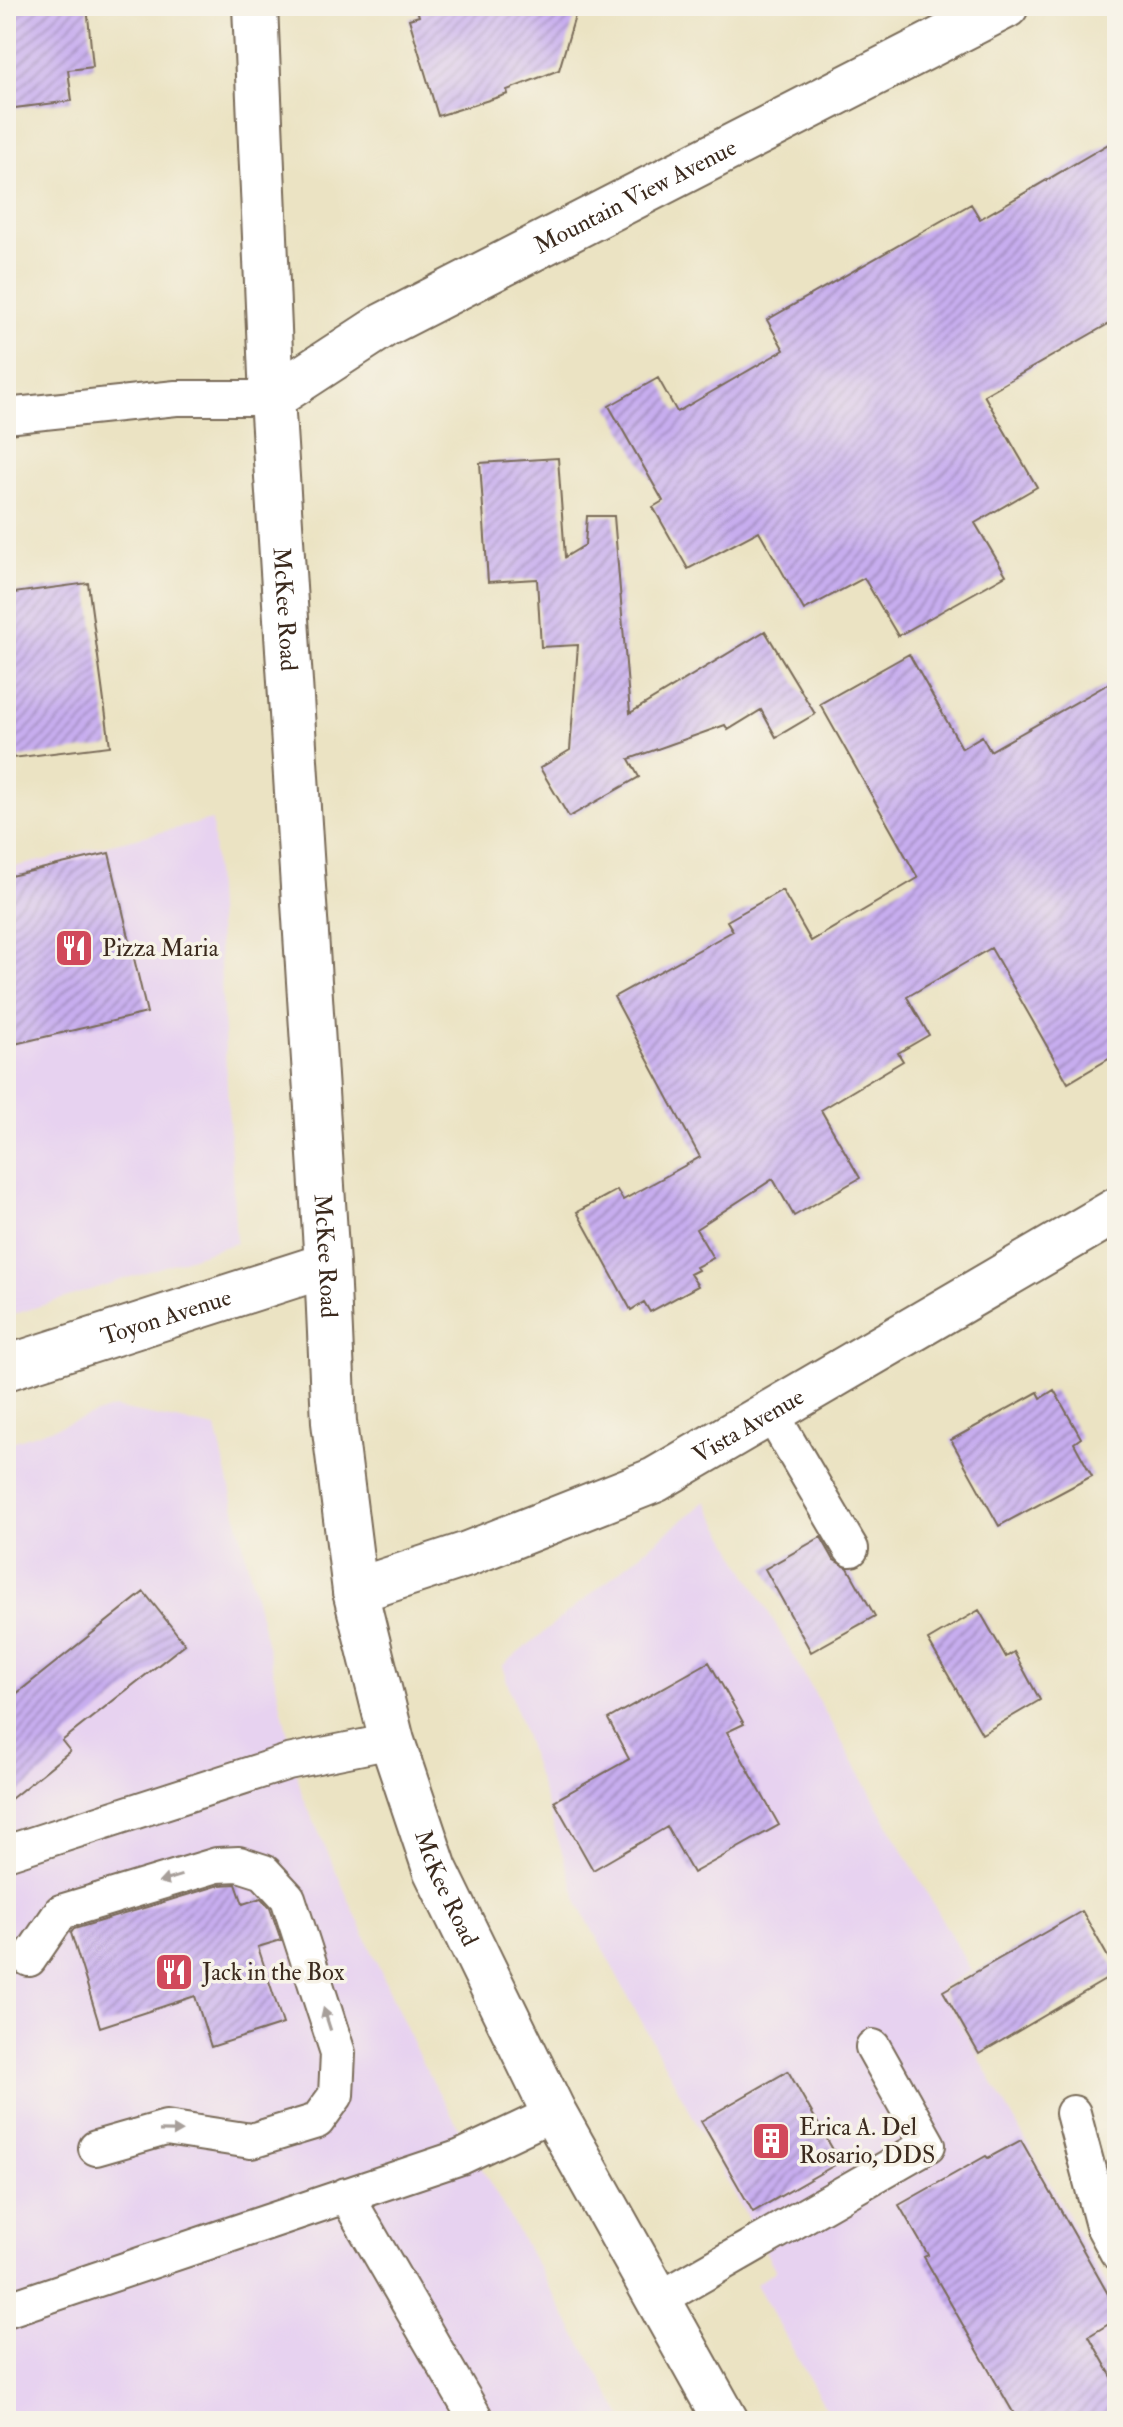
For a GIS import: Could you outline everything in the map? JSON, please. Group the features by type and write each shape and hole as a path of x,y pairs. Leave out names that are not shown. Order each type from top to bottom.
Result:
{"street":[{"name":"McKee Road","path":"255,6 272,398 327,1265 334,1422 355,1591 392,1741 435,1869 554,2113 726,2421"},
{"name":"Mountain View Avenue","path":"272,398 384,325 1006,6"},
{"name":"Vista Avenue","path":"355,1591 465,1555 655,1480 1117,1210"},
{"name":"Toyon Avenue","path":"6,1368 327,1265"}],"lane":[{"path":"6,416 176,398 272,398"},
{"path":"771,1413 851,1549"},
{"path":"6,1853 288,1762 392,1741"},
{"path":"29,1959 61,1912 217,1865 239,1864 264,1872 288,1898 338,2053 336,2095 317,2121 251,2141 166,2128 96,2148"},
{"path":"658,2300 928,2145 873,2047"},
{"path":"6,2310 461,2157 554,2113"},
{"path":"1073,2113 1103,2226 1117,2252"},
{"path":"346,2195 477,2421"}],"shaded area":[{"path":"212,820 236,1243 6,1317 6,869"},
{"path":"114,1408 216,1428 302,1795 421,2061 625,2421 6,2421 6,1444"},
{"path":"706,1501 971,1971 940,1989 1117,2302 1117,2421 833,2421 756,2284 776,2271 579,1905 502,1666"}],"building":[{"path":"6,6 87,6 93,67 68,70 72,101 6,109"},
{"path":"416,6 578,6 559,70 507,90 508,94 438,116 409,19 419,16"},
{"path":"1117,139 1117,319 984,395 1037,487 975,523 1006,575 898,636 864,578 804,610 759,531 688,569 653,507 663,501 609,406 658,378 677,412 784,350 767,320 971,204 980,219"},
{"path":"558,458 565,557 585,545 587,516 614,516 630,713 765,631 815,714 776,737 761,710 728,730 725,725 629,759 639,777 569,817 540,768 570,750 578,645 541,647 537,579 488,582 480,463"},
{"path":"88,583 110,746 13,758 6,705 6,594"},
{"path":"909,654 962,748 982,736 990,751 1117,679 1117,1054 1068,1083 991,948 907,997 929,1035 898,1053 903,1061 821,1110 860,1178 794,1216 773,1179 696,1229 713,1258 690,1274 698,1286 650,1312 644,1302 631,1310 577,1212 617,1190 623,1200 700,1157 614,997 733,931 727,921 782,890 811,941 918,878 820,704"},
{"path":"109,853 147,1013 6,1046 6,877"},
{"path":"1054,1390 1081,1438 1074,1443 1092,1476 999,1526 951,1440 1038,1392 1041,1398"},
{"path":"821,1537 834,1560 848,1568 875,1616 811,1652 765,1569"},
{"path":"144,1592 185,1644 62,1741 70,1751 6,1803 6,1702"},
{"path":"979,1610 1006,1657 1014,1652 1040,1700 982,1734 928,1640"},
{"path":"709,1662 744,1724 727,1732 779,1825 693,1873 667,1827 593,1870 554,1801 629,1759 608,1719"},
{"name":"Jack in the Box","path":"236,1884 243,1904 261,1898 270,1908 281,1940 258,1947 283,2024 211,2047 195,1996 100,2027 71,1933 74,1929 220,1885"},
{"path":"1082,1911 1117,1973 979,2054 943,1991"},
{"name":"Erica A. Del Rosario, DDS","path":"788,2071 840,2162 753,2212 701,2121"},
{"path":"1021,2140 1117,2310 1117,2319 1089,2336 1117,2386 1117,2421 1018,2421 924,2257 928,2255 899,2205"}],"place":[{"name":"Pizza Maria","path":"74,948"},
{"name":"Jack in the Box","path":"174,1972"},
{"name":"Erica A. Del Rosario, DDS","path":"771,2141"}]}
